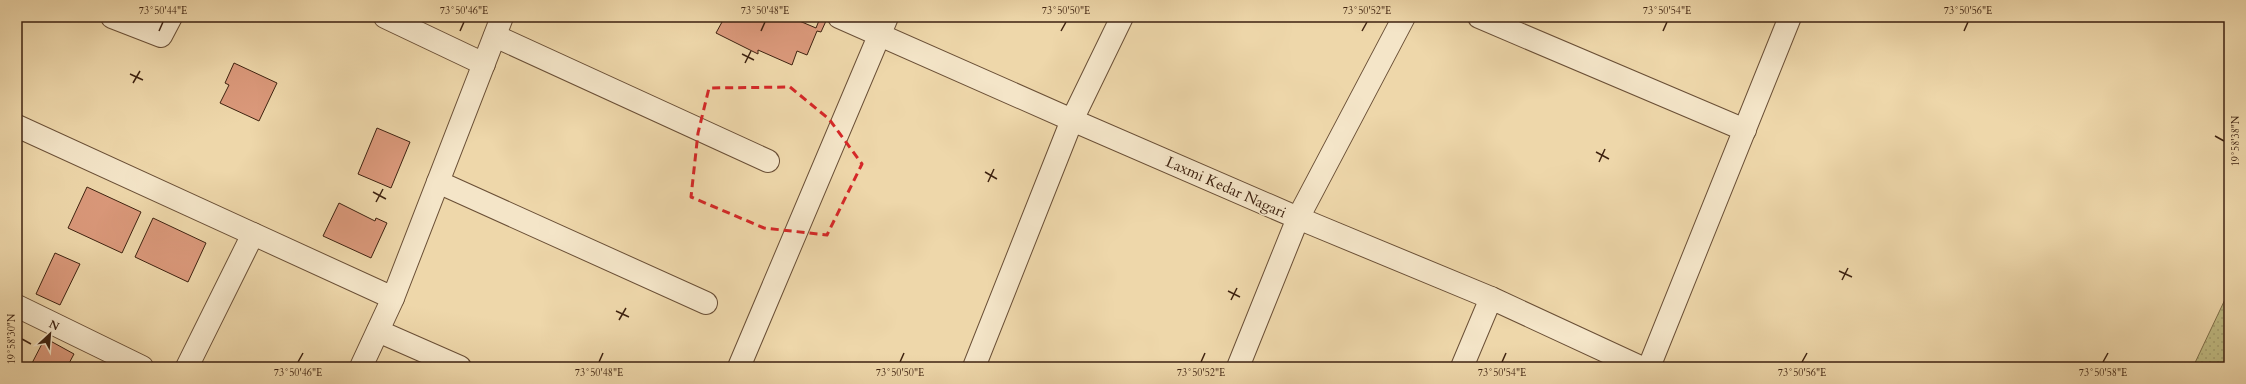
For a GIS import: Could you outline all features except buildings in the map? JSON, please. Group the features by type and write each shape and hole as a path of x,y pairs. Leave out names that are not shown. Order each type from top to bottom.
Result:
{"street":[{"path":"112,17 162,36 171,17"},
{"path":"385,17 484,64"},
{"name":"Laxmi Kedar Nagari","path":"840,17 883,26 1072,120 1298,218 1238,367"},
{"path":"974,367 1072,120 1122,17"},
{"path":"1404,17 1298,218 1490,298 1640,367"},
{"path":"1479,17 1745,130"},
{"path":"1649,367 1790,17"},
{"path":"361,367 393,298 498,26 768,161"},
{"path":"739,367 883,26"},
{"path":"17,126 393,298"},
{"path":"438,182 706,303"},
{"path":"187,367 253,234"},
{"path":"1462,367 1490,298"},
{"path":"17,306 142,367"},
{"path":"378,331 460,367"}],"highlighted area":[{"path":"790,87 829,119 862,164 827,235 764,228 691,197 698,133 709,88"}],"shaded area":[{"path":"2229,291 2229,367 2193,367"}]}
